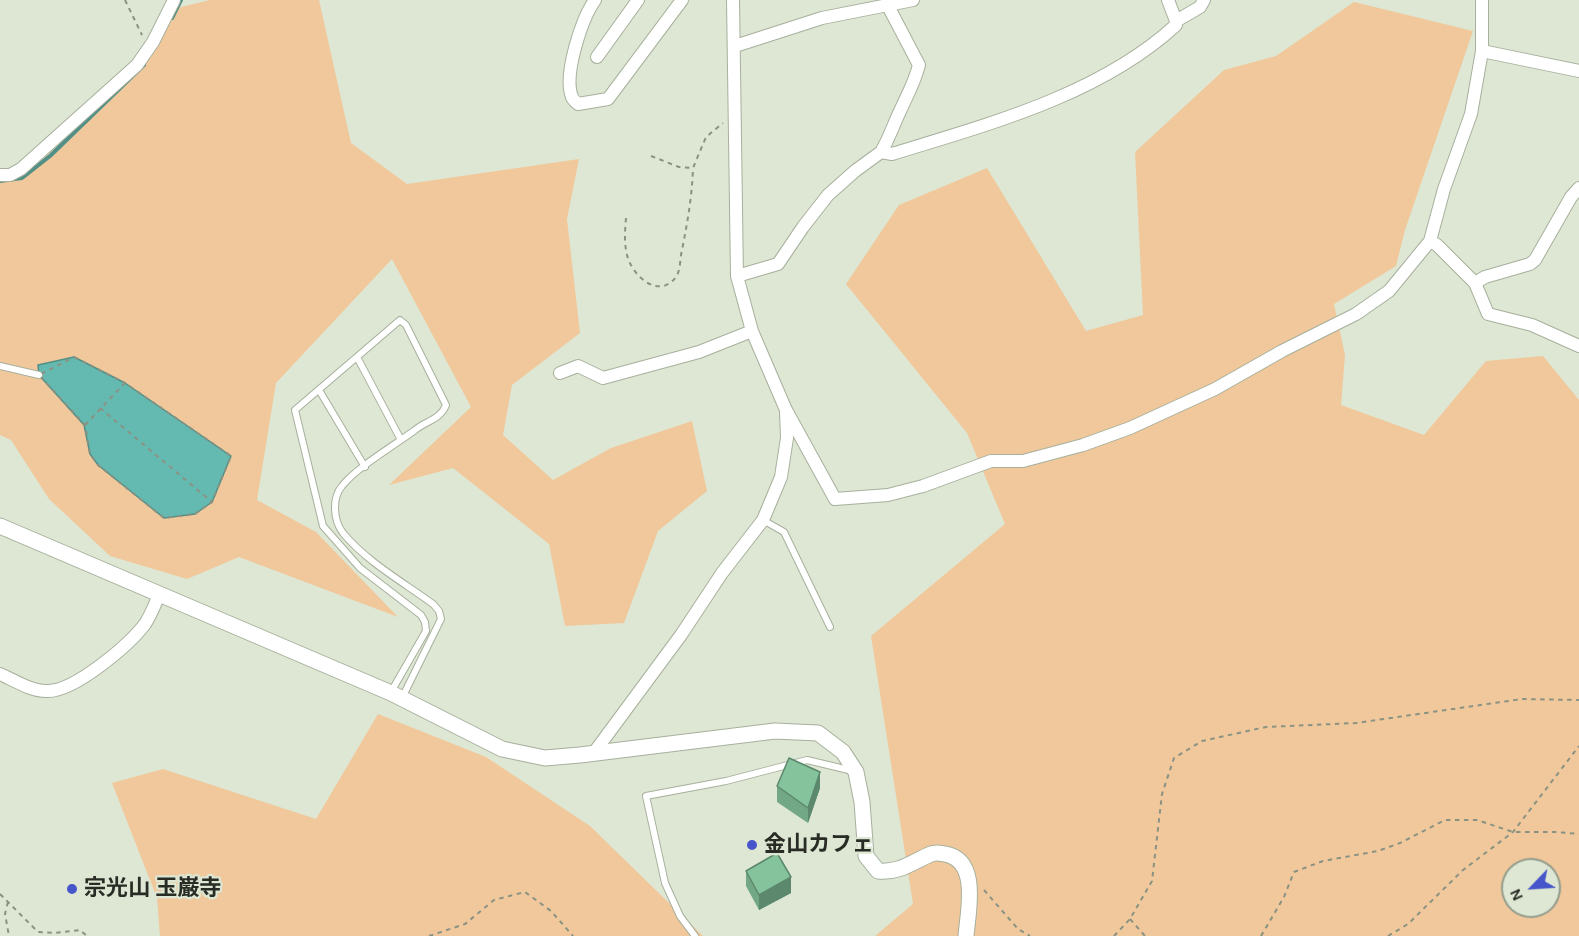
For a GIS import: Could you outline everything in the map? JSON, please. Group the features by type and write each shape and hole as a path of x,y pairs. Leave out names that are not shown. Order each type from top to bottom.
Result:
{"street":[{"path":"0,175 10,175 21,169 137,65 174,0"},
{"path":"595,0 580,28 570,73 572,96 578,104 608,99 682,0"},
{"path":"597,57 638,0"},
{"path":"733,0 737,276 752,331 786,410 835,499 888,495 923,486 990,461 1023,461 1083,445 1130,428 1215,388 1281,351 1356,314 1389,291 1430,241 1444,189 1471,114 1482,51 1482,0"},
{"path":"735,46 822,18 913,0"},
{"path":"881,152 892,154 972,129 1037,106 1084,86 1134,57 1176,25 1168,0"},
{"path":"1176,21 1200,7 1204,0"},
{"path":"737,276 778,264 828,195 881,152 892,133 901,109 914,86 919,65 887,4"},
{"path":"1482,51 1579,71"},
{"path":"1475,283 1485,277 1530,264 1535,260 1570,197 1579,189"},
{"path":"1430,241 1437,244 1475,283 1488,314 1532,325 1579,346"},
{"path":"560,373 578,366 603,378 699,352 752,331"},
{"path":"593,754 763,520 781,477 787,438 786,410"},
{"path":"0,526 397,696 502,749 545,758 593,754 775,730 818,733 843,752 856,772 862,802 866,856 878,871 892,872 935,852 953,855 964,865 969,885 966,936"},
{"path":"0,674 48,692 64,686 101,666 124,647 146,622 159,595"}],"lane":[{"path":"400,320 406,325 446,405 438,416 364,467 342,486 336,495 337,520 342,532 371,560 434,604 439,611 441,619 397,696 426,631 425,622 421,615 360,568 320,521 295,411 400,320"},
{"path":"357,357 401,440"},
{"path":"0,366 39,375"},
{"path":"319,390 364,467"},
{"path":"763,520 784,532 830,627"},
{"path":"695,936 680,916 665,883 646,796 726,781 807,760 856,772"}],"path":[{"path":"125,0 148,49"},
{"path":"626,218 624,235 627,256 634,272 659,288 668,286 678,274 692,194 693,168 706,137 735,113"},
{"path":"651,156 679,167 693,168"},
{"path":"74,357 125,383 231,456 212,502 195,514 164,518 98,465 90,454 84,425 39,375 74,357"},
{"path":"84,425 125,383"},
{"path":"100,408 212,502"},
{"path":"1114,936 1130,919 1152,881 1162,794 1174,758 1202,741 1266,727 1356,723 1522,699 1579,700"},
{"path":"1388,936 1408,924 1463,870 1513,832 1579,746"},
{"path":"1261,936 1284,897 1294,872 1323,861 1378,851 1400,843 1445,820 1477,820 1513,832 1579,834"},
{"path":"982,888 1018,929 1030,936"},
{"path":"429,936 465,924 494,900 525,892 551,911 573,936"},
{"path":"0,894 38,932 55,933 80,930 87,936"},
{"path":"8,902 5,914 9,936"},
{"path":"1130,919 1145,936"}],"shaded area":[{"path":"210,0 319,0 351,143 407,184 579,159 567,219 580,333 512,385 503,435 553,480 611,448 692,421 707,491 658,531 624,623 565,626 549,544 453,468 389,485 471,407 392,259 276,383 257,500 316,532 398,617 239,557 187,579 110,556 49,499 11,440 0,435 0,179 22,178 142,69 177,8"},
{"path":"1354,2 1473,31 1405,230 1396,266 1334,304 1345,355 1341,405 1424,435 1486,361 1543,356 1579,400 1579,936 875,936 913,904 871,636 1005,524 967,433 846,284 899,205 987,168 1086,331 1143,315 1135,152 1224,70 1276,56"},
{"path":"378,714 486,757 590,826 703,936 160,936 157,898 112,783 163,769 316,819"}],"water":[{"path":"74,357 125,383 231,456 212,502 195,514 164,518 98,465 90,454 84,425 39,375 38,365"}],"building":[{"path":"789,758 820,772 808,808 777,786"},
{"path":"777,853 791,877 759,895 746,871"}],"waterway":[{"path":"172,18 181,0"},
{"path":"0,181 22,178 50,156 144,65"}],"place":[{"name":"金山カフェ","path":"752,845"},
{"name":"宗光山 玉巌寺","path":"72,889"}]}
